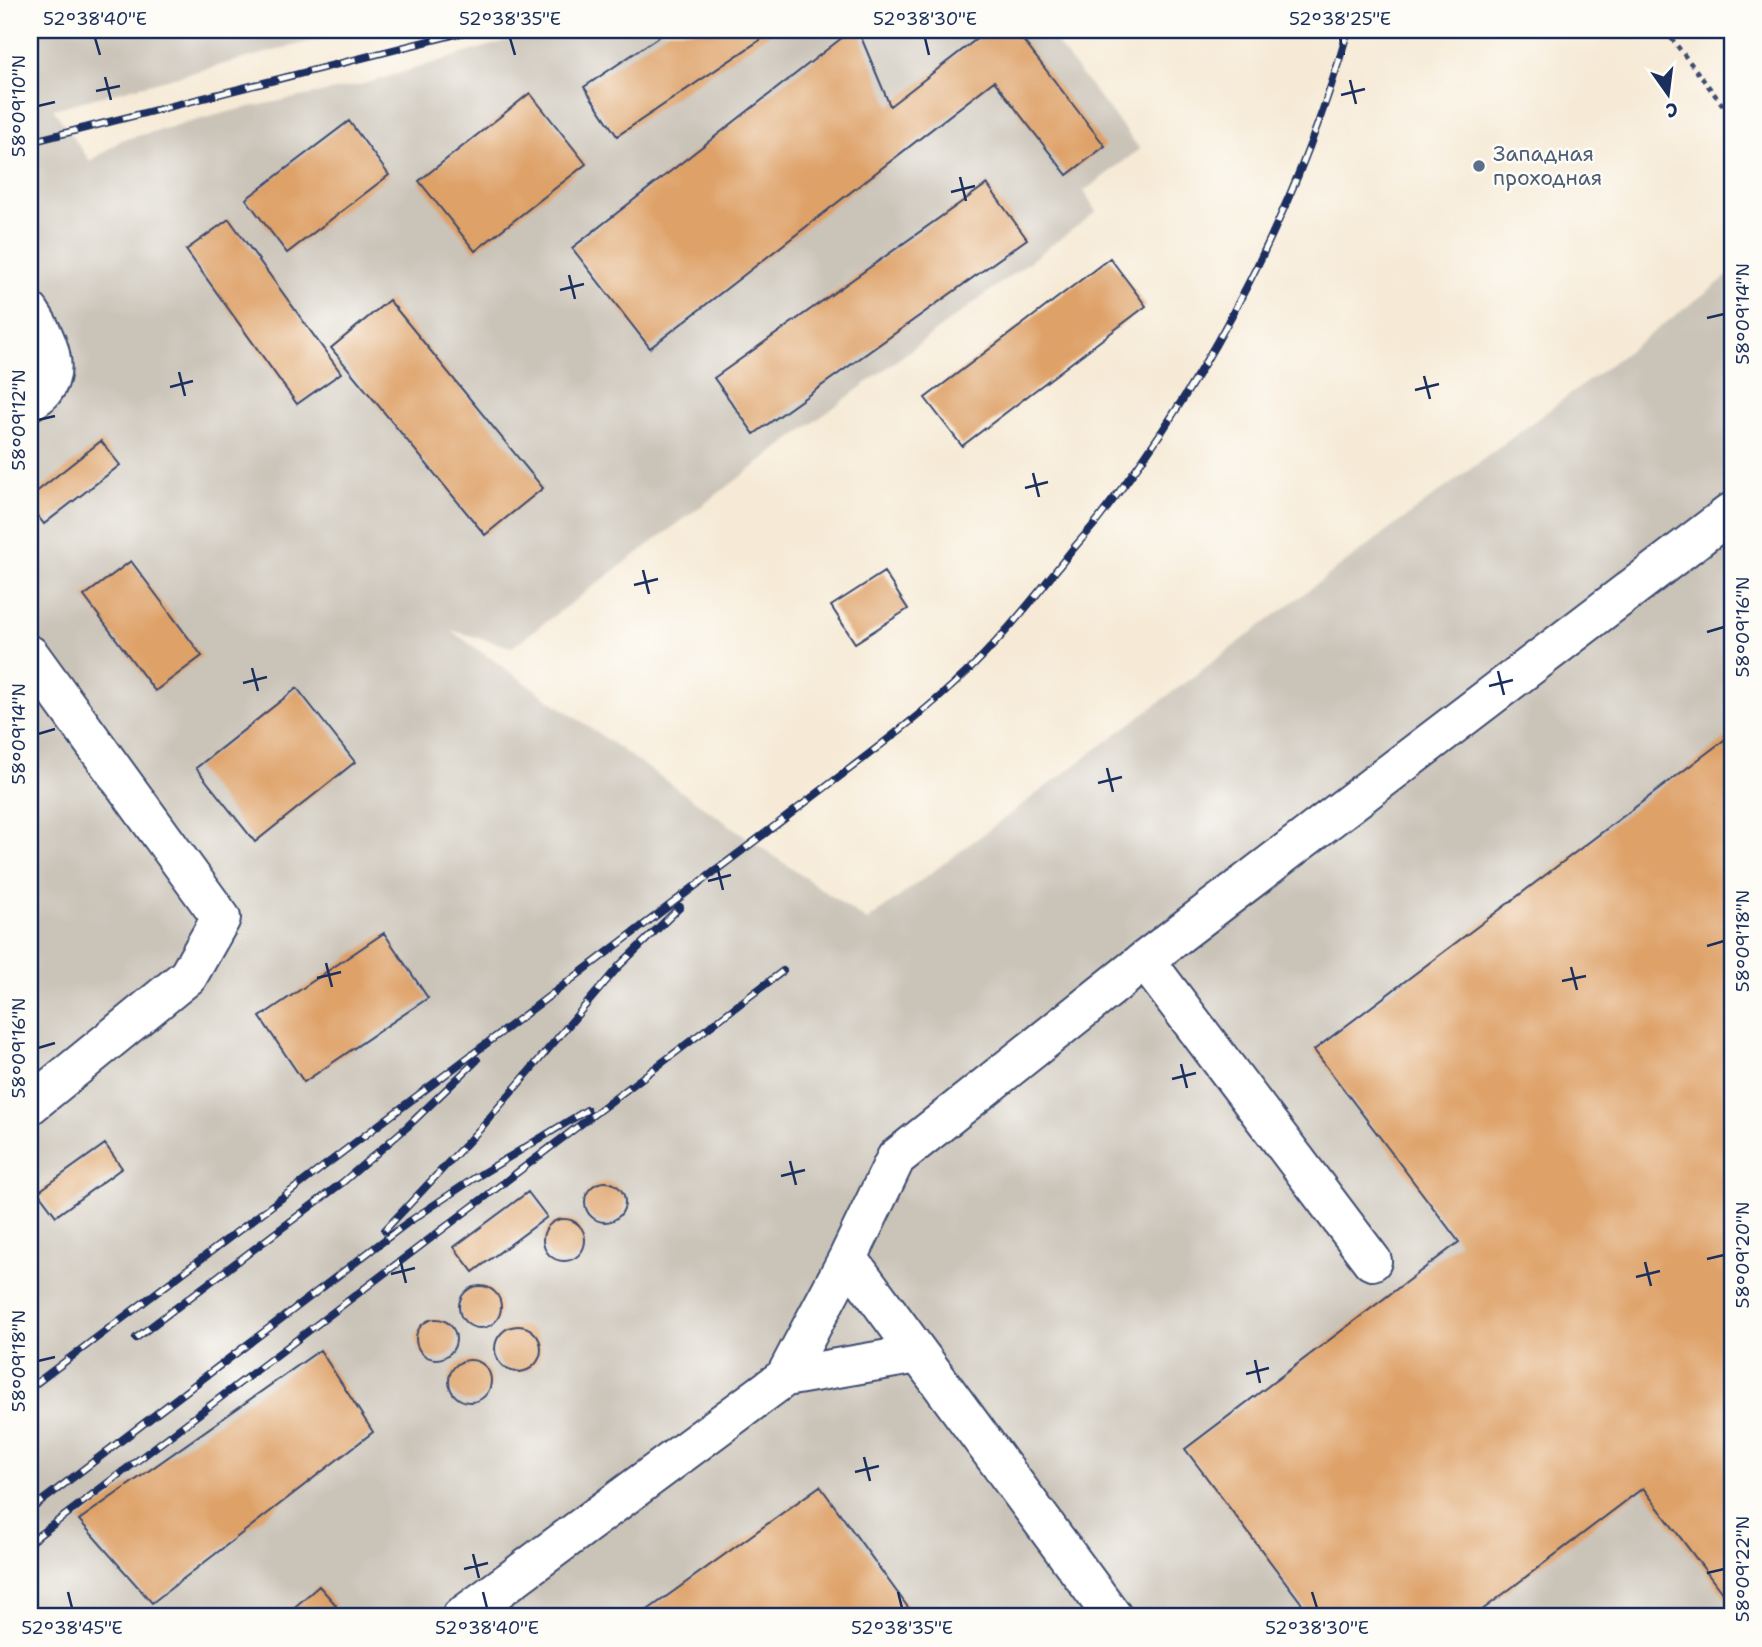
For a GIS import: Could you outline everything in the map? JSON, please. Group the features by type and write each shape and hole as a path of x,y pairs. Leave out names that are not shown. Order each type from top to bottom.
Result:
{"lane":[{"path":"30,312 40,328 52,361 49,380 43,391 30,401"},
{"path":"461,1617 785,1377 897,1158 1145,960 1732,512"},
{"path":"30,655 221,918 188,976 30,1105"},
{"path":"1145,960 1372,1261"},
{"path":"848,1258 1113,1617"},
{"path":"785,1377 918,1354"}],"path":[{"path":"1665,30 1732,117"}],"shaded area":[{"path":"30,30 354,30 53,109 90,161 122,140 236,110 364,84 541,30 1046,30 1140,149 1084,191 1096,212 512,647 450,630 867,921 1732,273 1732,1617 30,1617"}],"building":[{"path":"669,30 775,30 617,136 584,87"},
{"path":"852,30 858,30 890,106 979,37 973,30 1015,30 1105,146 1067,175 994,81 650,348 572,248"},
{"path":"530,93 586,164 475,251 419,181"},
{"path":"349,121 389,175 287,253 246,199"},
{"path":"987,184 1027,239 754,434 714,378"},
{"path":"229,219 341,373 297,404 186,250"},
{"path":"1110,258 1146,306 962,446 925,398"},
{"path":"389,300 543,488 485,535 331,348"},
{"path":"101,441 120,465 44,524 30,506 30,497"},
{"path":"131,561 202,656 155,691 84,596"},
{"path":"884,572 908,609 855,643 831,606"},
{"path":"297,688 355,762 255,842 196,768"},
{"path":"1732,734 1732,1606 1643,1488 1473,1617 1312,1617 1185,1449 1459,1242 1314,1050"},
{"path":"384,933 428,998 304,1082 260,1017"},
{"path":"105,1144 122,1168 56,1216 38,1192"},
{"path":"605,1182 613,1183 619,1188 624,1194 624,1210 619,1216 613,1221 605,1222 597,1221 591,1216 586,1210 585,1202 586,1194 591,1188 597,1183"},
{"path":"528,1192 547,1217 473,1272 454,1247"},
{"path":"564,1219 579,1225 585,1240 579,1255 564,1261 549,1255 543,1240 549,1225"},
{"path":"480,1286 495,1292 501,1307 495,1322 480,1328 465,1322 459,1307 465,1292"},
{"path":"436,1319 450,1325 456,1339 450,1353 436,1359 422,1353 416,1339 422,1325"},
{"path":"518,1326 534,1333 541,1349 534,1365 518,1372 502,1365 495,1349 502,1333"},
{"path":"320,1350 373,1432 152,1603 79,1520"},
{"path":"470,1360 485,1366 491,1381 485,1396 470,1402 455,1396 449,1381 455,1366"},
{"path":"820,1486 915,1617 638,1617"},
{"path":"319,1586 336,1605 321,1617 295,1617 290,1611"}],"railway":[{"path":"30,142 472,30"},
{"path":"30,1388 881,745 951,687 986,653 1103,513 1181,402 1216,343 1249,283 1305,158 1348,30"},
{"path":"385,1230 480,1129 619,966 680,907"},
{"path":"30,1542 783,971"},
{"path":"136,1338 343,1182 407,1127 477,1060"},
{"path":"30,1510 407,1223 473,1179 587,1110"}],"place":[{"name":"Западная проходная","path":"1479,166"}]}
